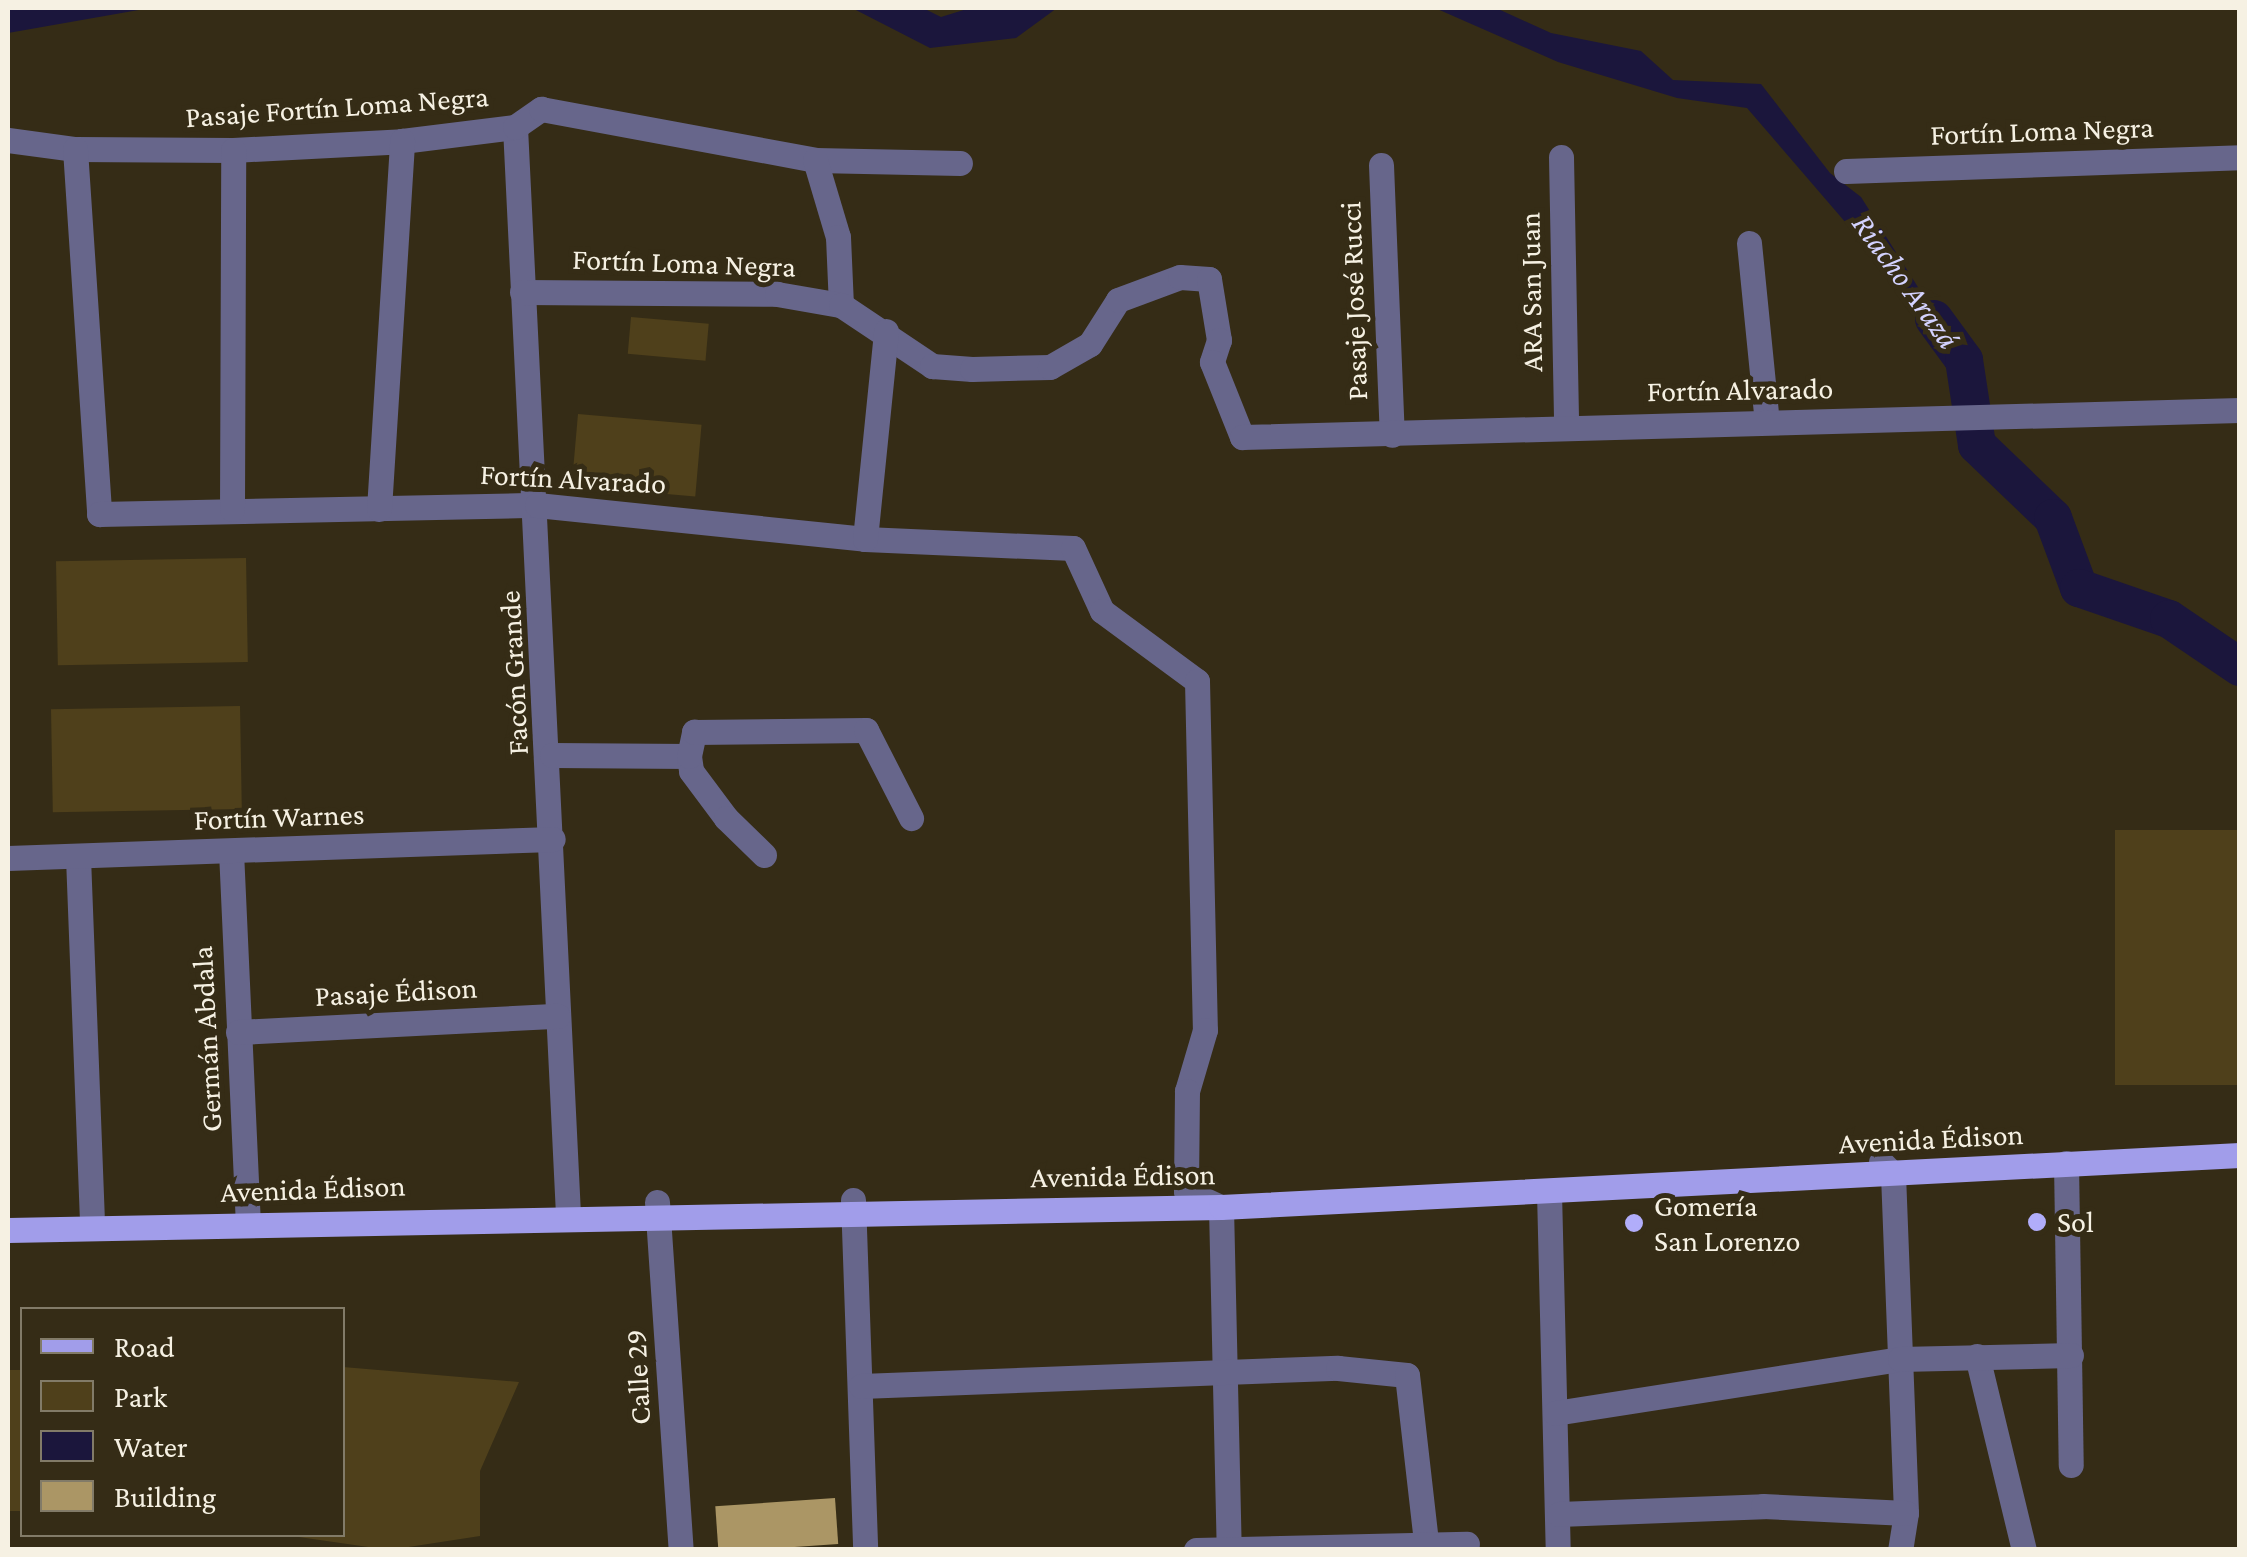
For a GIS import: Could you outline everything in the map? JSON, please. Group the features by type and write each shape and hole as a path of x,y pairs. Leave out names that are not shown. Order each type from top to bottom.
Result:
{"main road":[{"name":"Avenida Édison","path":"8,1219 568,1208 1221,1206 1549,1192 2240,1146"},
{"name":"Avenida Édison","path":"854,1208 1186,1192 1490,1185 2240,1155"},
{"name":"Avenida Édison","path":"8,1230 248,1216"}],"street":[{"name":"Pasaje Fortín Loma Negra","path":"8,140 75,150 233,150 402,141 515,128 541,109 816,160 960,164"},
{"name":"Facón Grande","path":"515,128 552,755 558,1016 568,1208"},
{"path":"379,509 402,141"},
{"name":"Fortín Alvarado","path":"75,150 99,514 537,505 865,539 1074,548 1102,612 1196,681 1205,1030 1187,1091 1186,1192"},
{"path":"232,509 233,150"},
{"name":"ARA San Juan","path":"1561,157 1566,426"},
{"name":"Fortín Loma Negra","path":"1846,171 2240,157"},
{"path":"816,160 838,237 841,305"},
{"name":"Pasaje José Rucci","path":"1381,165 1392,434"},
{"path":"1749,242 1767,422"},
{"name":"Fortín Loma Negra","path":"522,292 777,294 841,305 886,331 932,366 1050,367 1090,344 1118,300 1180,277 1209,280 1219,340 1212,362 1242,437"},
{"path":"865,539 886,331"},
{"name":"Fortín Alvarado","path":"1242,437 1953,417 1993,411 2240,410"},
{"path":"764,854 690,771 694,732 866,730 911,818"},
{"path":"552,755 690,756"},
{"name":"Fortín Warnes","path":"8,858 552,839"},
{"name":"Germán Abdala","path":"231,851 248,1216"},
{"path":"78,857 92,1215"},
{"name":"Pasaje Édison","path":"238,1032 558,1016"},
{"path":"2066,1164 2071,1466"},
{"path":"1887,1168 1906,1512 1900,1550"},
{"path":"1186,1192 1221,1206 1229,1549"},
{"path":"1549,1192 1558,1550"},
{"path":"854,1208 865,1550"},
{"name":"Calle 29","path":"659,1210 680,1550"},
{"path":"1556,1413 1900,1360 2071,1355"},
{"path":"1977,1356 2024,1550"},
{"path":"861,1386 1224,1376 1338,1368 1407,1374 1426,1547"},
{"path":"1558,1514 1762,1506 1906,1512"},
{"path":"1196,1550 1466,1544"}],"green space":[{"path":"631,317 709,324 705,361 628,354"},
{"path":"578,414 702,425 695,497 572,486"},
{"path":"246,558 248,662 58,665 56,561"},
{"path":"240,706 242,809 53,812 51,709"},
{"path":"2115,830 2239,830 2239,1085 2115,1085"},
{"path":"345,1367 519,1382 480,1471 480,1536 389,1550 299,1537 345,1537"},
{"path":"8,1370 20,1370 20,1511 8,1511"}],"water":[{"path":"8,8 150,8 8,33"},
{"path":"852,8 923,8 941,17 970,8 1057,8 1016,38 930,48"},
{"path":"1435,8 1496,8 1551,33 1641,51 1673,80 1761,84 1830,173 1861,197 1964,360 1747,108 1677,98 1558,62"}],"building":[{"path":"835,1498 838,1544 718,1550 715,1506"}],"waterway":[{"name":"Riacho Arazá","path":"1934,319 1964,360 1977,445 2053,518 2079,588 2169,619 2240,667"}],"place":[{"name":"Sol","path":"2037,1222"},
{"name":"Gomería San Lorenzo","path":"1634,1223"}]}
